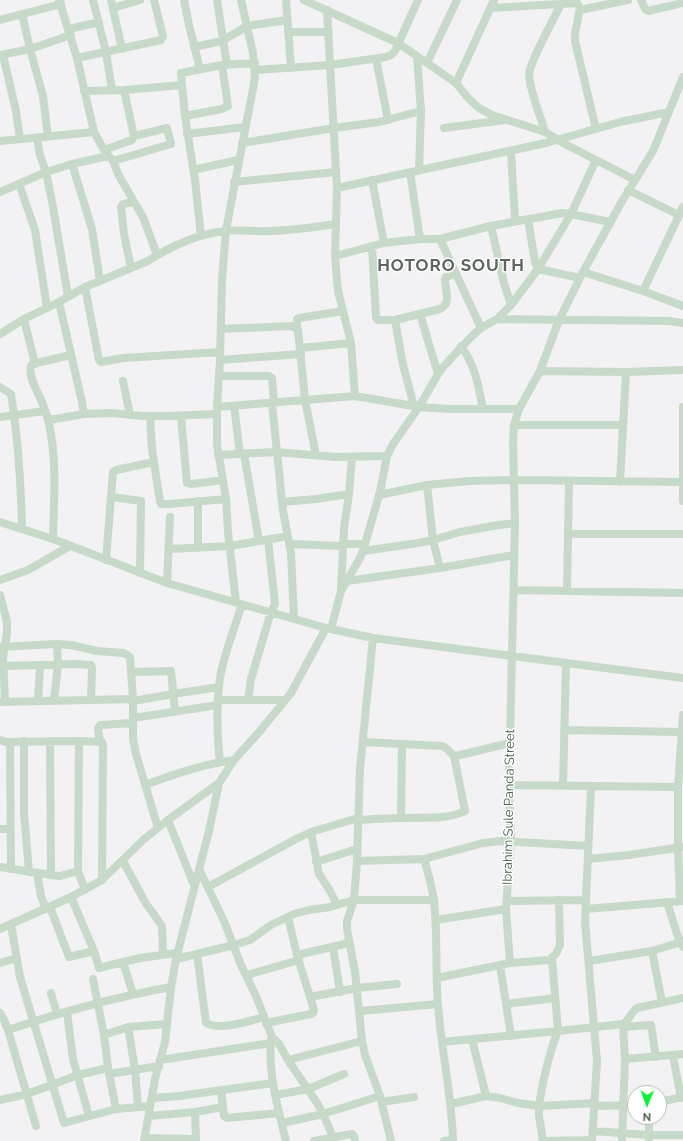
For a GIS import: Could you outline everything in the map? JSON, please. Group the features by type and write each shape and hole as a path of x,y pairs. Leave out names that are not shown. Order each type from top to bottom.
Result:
{"street":[{"path":"94,0 106,52 112,90"},
{"path":"122,49 112,4 140,0"},
{"path":"77,58 122,49 163,38 154,0"},
{"path":"184,0 200,69"},
{"path":"185,116 222,109 228,106 225,65 217,0"},
{"path":"220,762 216,734 219,687 239,603 230,546 226,499 217,445 222,280 226,230 238,160 252,95 255,67 241,0"},
{"path":"286,0 291,68"},
{"path":"304,0 398,43 456,83 469,99 479,108 492,115 544,132 635,180"},
{"path":"201,236 187,134 181,73 225,65 291,68 330,65 376,59 392,55 418,0"},
{"path":"427,63 457,0"},
{"path":"580,10 628,0"},
{"path":"641,0 645,9 648,11 683,3"},
{"path":"0,20 60,2 77,58 94,132 143,217 157,255"},
{"path":"456,83 492,4 577,3 579,4 580,10 575,42 596,128"},
{"path":"544,132 529,74 533,62 562,4"},
{"path":"327,10 337,188 335,256 338,291 351,343 356,396"},
{"path":"22,14 43,96 48,137"},
{"path":"194,47 222,41 247,26 287,20"},
{"path":"20,139 16,111 1,55 30,49 70,32 99,22"},
{"path":"288,32 328,32"},
{"path":"417,56 421,111 419,170"},
{"path":"376,59 388,120"},
{"name":"Ibrahim Sule Panda Street","path":"510,963 506,905 511,841 509,785 515,523 514,425 519,409 540,371 559,320 581,275 652,150 682,81"},
{"path":"84,91 124,90 182,85"},
{"path":"124,90 134,136"},
{"path":"242,143 388,120 421,111"},
{"path":"337,188 546,143 596,128 669,112"},
{"path":"444,128 506,120"},
{"path":"187,134 245,127"},
{"path":"0,192 46,172 72,164 171,144 167,128 134,136 132,140 108,156"},
{"path":"0,141 94,132"},
{"path":"37,138 53,207 68,296"},
{"path":"511,151 515,221"},
{"path":"193,170 238,160"},
{"path":"0,929 71,897 102,880 143,840 219,783 234,760 291,693 328,629 341,590 360,558 379,495 387,456 393,444 416,406 438,374 461,346 481,328 497,319 511,305 538,269 571,214 596,160"},
{"path":"72,164 92,229 100,281"},
{"path":"234,182 336,172"},
{"path":"410,172 420,238"},
{"path":"372,180 384,243"},
{"path":"19,184 35,230 48,308"},
{"path":"628,190 681,211 643,291"},
{"path":"131,268 124,234 121,207 123,204 134,202"},
{"path":"335,256 384,243 420,238 440,239 491,226 562,213 610,222"},
{"path":"528,219 535,262 538,269"},
{"path":"0,334 24,319 60,302 85,287 148,261 157,255 201,236 226,230 269,231 304,229 336,224"},
{"path":"491,226 504,283 511,305"},
{"path":"440,239 481,328"},
{"path":"372,246 376,318 382,321 395,320 440,309 446,305 447,302 445,279 446,277 456,274"},
{"path":"538,269 581,275 643,291 683,306"},
{"path":"85,287 99,360 102,362 123,358 220,356 300,351 351,343"},
{"path":"60,302 84,414"},
{"path":"316,455 305,400 297,319 343,312"},
{"path":"420,314 438,374"},
{"path":"24,319 35,364"},
{"path":"497,319 615,320 683,323"},
{"path":"395,320 403,366 416,406"},
{"path":"221,329 292,326 297,328"},
{"path":"461,346 470,358 477,376 483,409"},
{"path":"53,539 54,472 49,420 34,383 30,366 71,355"},
{"path":"540,371 626,372 683,370"},
{"path":"620,482 626,372"},
{"path":"219,376 269,376 272,378 276,452 282,502 289,540 294,619"},
{"path":"123,381 130,415"},
{"path":"0,387 11,394 18,446 22,528"},
{"path":"49,420 84,414 112,413 150,416 181,416 217,411 234,406 356,396 416,406 449,409 519,409"},
{"path":"234,406 242,454 264,540 276,600 251,679 248,700"},
{"path":"683,407 683,501"},
{"path":"0,417 46,411"},
{"path":"150,416 152,449 161,504 226,499"},
{"path":"181,416 187,483 192,484 223,480"},
{"path":"514,425 623,425"},
{"path":"218,456 276,452 352,457 387,456"},
{"path":"341,590 343,545 352,457"},
{"path":"106,560 114,471 154,462"},
{"path":"379,495 428,485 469,481 514,480 683,482"},
{"path":"567,591 569,481"},
{"path":"428,485 433,540 440,568"},
{"path":"282,502 349,494"},
{"path":"112,497 140,501 140,573"},
{"path":"198,501 198,548"},
{"path":"166,583 170,517"},
{"path":"0,522 53,539 166,583 207,596 239,603 328,629 373,638 683,678"},
{"path":"169,549 230,546 264,540 289,540 364,548 433,540 460,532 515,523"},
{"path":"568,534 683,534"},
{"path":"0,580 32,568 70,546"},
{"path":"347,581 440,568 514,555"},
{"path":"514,590 683,594"},
{"path":"0,595 7,622 7,633 2,647 2,702 54,700 133,700 219,687"},
{"path":"373,638 360,768 357,861 354,900 347,929 357,988 362,1041 365,1055 381,1099 391,1141"},
{"path":"2,647 57,644 71,645 97,651 127,654 130,657 136,754 158,828"},
{"path":"54,700 58,665 57,644"},
{"path":"563,786 566,663"},
{"path":"3,666 91,665 91,700"},
{"path":"38,701 40,666"},
{"path":"131,672 171,671 175,711"},
{"path":"102,880 103,745 102,742 100,742 98,729 100,725 133,720 218,702 285,700"},
{"path":"586,909 682,901 678,787 683,715"},
{"path":"565,730 682,732"},
{"path":"0,740 10,742 100,742"},
{"path":"24,741 24,813 33,872 41,896 48,908 69,957 72,958 94,951"},
{"path":"50,741 51,875"},
{"path":"79,741 78,871 85,890"},
{"path":"10,742 11,869"},
{"path":"208,887 311,832 358,819 439,817 450,816 465,811 454,756 445,747 363,742"},
{"path":"454,756 510,743"},
{"path":"401,818 402,744"},
{"path":"145,785 173,775 220,762 234,760"},
{"path":"195,1112 196,1140 145,1139 159,1063 165,1042 171,987 177,956 194,884 209,831 219,783"},
{"path":"509,785 678,787"},
{"path":"552,958 558,1031 545,1078 540,1106 539,1115 542,1141 592,1141 598,1061 585,922 591,787"},
{"path":"168,820 194,884"},
{"path":"0,829 10,829"},
{"path":"311,832 319,874 337,905"},
{"path":"357,861 424,859 483,843 511,841 588,846"},
{"path":"588,859 629,855 680,847"},
{"path":"316,862 357,849"},
{"path":"424,859 434,900 436,920 438,1004 444,1067 451,1104 453,1140 444,1141"},
{"path":"123,861 145,902 162,926 163,955"},
{"path":"0,867 60,876 78,871"},
{"path":"199,869 234,945 265,1020 271,1040 270,1059 275,1095 286,1141"},
{"path":"71,897 94,951 99,968 140,958 163,955 177,956 197,954 234,945 250,940 270,925 288,917 309,910 354,900 434,900"},
{"path":"437,978 510,963 547,960 552,958 556,954 560,945 559,900"},
{"path":"436,920 506,905 559,900 586,900"},
{"path":"589,961 682,945 667,902"},
{"path":"197,954 206,1023 211,1025 234,1024 312,1014 314,1010 298,958 288,917"},
{"path":"11,925 20,977 64,1123 116,1109 138,1107 151,1102 179,1096 273,1083"},
{"path":"247,975 349,943"},
{"path":"333,947 340,992"},
{"path":"652,951 662,1002"},
{"path":"0,964 17,958"},
{"path":"123,962 133,994"},
{"path":"500,965 511,1036"},
{"path":"93,979 116,1109"},
{"path":"310,997 357,988 397,984"},
{"path":"5,1032 33,1021 57,1014 133,994 171,987"},
{"path":"51,993 57,1014"},
{"path":"506,1004 555,998"},
{"path":"623,1137 625,1059 623,1025 637,1008 683,998"},
{"path":"360,1011 438,1004"},
{"path":"66,1012 73,1059 89,1116"},
{"path":"0,1013 4,1020 5,1032 27,1094 36,1126"},
{"path":"104,1035 128,1027 167,1024"},
{"path":"442,1042 511,1036 594,1026 651,1025 656,1057"},
{"path":"128,1027 138,1107"},
{"path":"472,1039 486,1096"},
{"path":"0,1100 27,1094 78,1075 134,1069 271,1040 280,1044 288,1060 323,1114 329,1139"},
{"path":"288,1060 362,1041"},
{"path":"625,1059 683,1054"},
{"path":"667,1101 682,1098 673,1056"},
{"path":"275,1095 308,1089 344,1074"},
{"path":"221,1090 224,1116 227,1118 279,1113"},
{"path":"451,1104 486,1096 540,1106 627,1104"},
{"path":"282,1123 381,1099 414,1097"},
{"path":"149,1116 223,1108"},
{"path":"649,1125 649,1138"},
{"path":"593,1131 623,1137 674,1138 683,1136"},
{"path":"314,1141 352,1134 355,1141"}],"district":[{"name":"HOTORO SOUTH","path":"451,266"}]}
